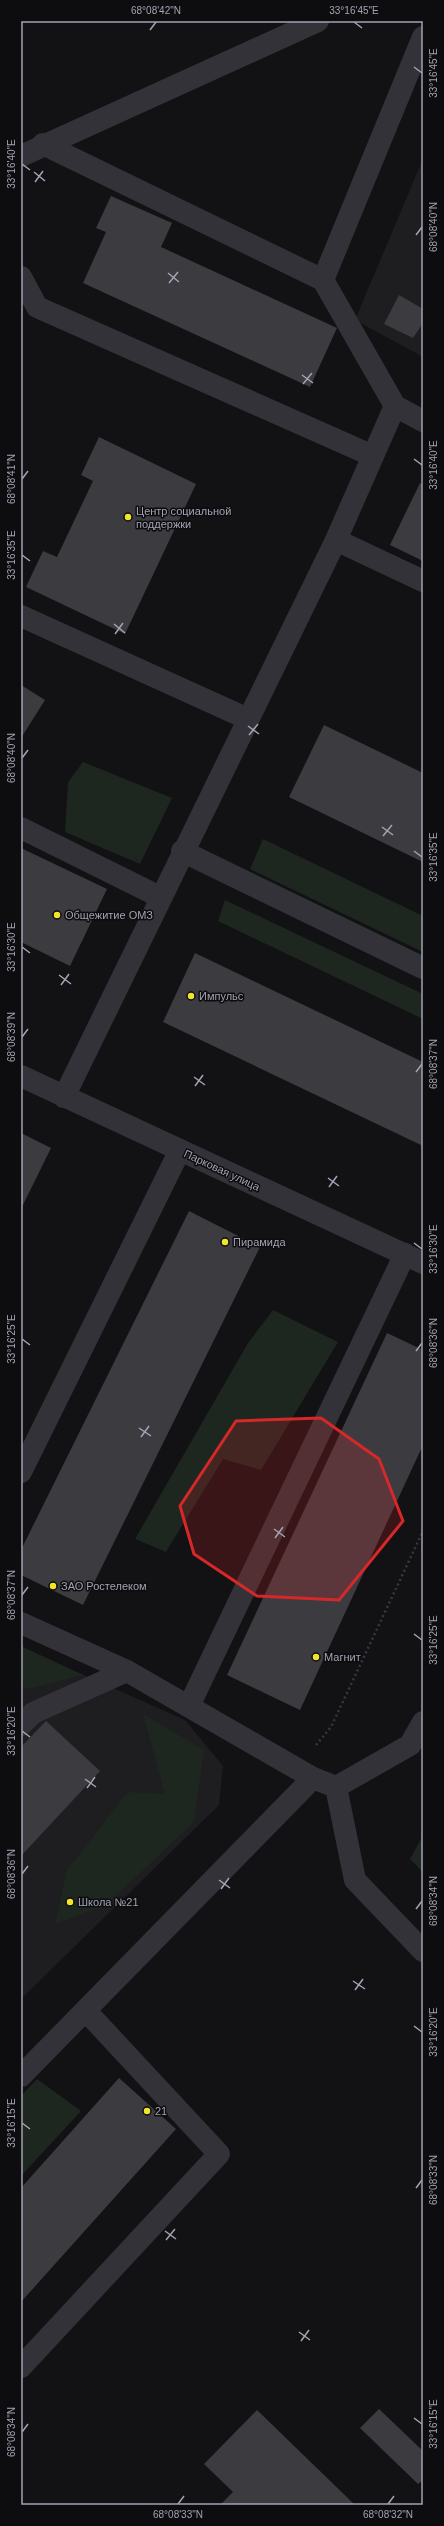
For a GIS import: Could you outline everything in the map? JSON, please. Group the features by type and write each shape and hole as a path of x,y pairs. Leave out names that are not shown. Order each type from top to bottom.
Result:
{"street":[{"path":"21,156 43,144 318,21"},
{"path":"323,280 423,37"},
{"path":"43,144 323,280 395,406 423,421"},
{"path":"21,278 37,308 373,456"},
{"path":"64,1097 182,851 336,540 395,406"},
{"path":"336,540 423,582"},
{"path":"21,616 248,719"},
{"path":"21,828 160,897"},
{"path":"182,851 423,968"},
{"name":"Парковая улица","path":"21,1076 414,1258"},
{"path":"21,1472 180,1150"},
{"path":"189,1706 414,1258"},
{"path":"21,1623 127,1671 305,1773 336,1787"},
{"path":"21,1725 33,1713 127,1671"},
{"path":"336,1787 410,1745 423,1722"},
{"path":"21,2076 86,2011 305,1773"},
{"path":"336,1787 355,1880 423,1950"},
{"path":"21,2367 219,2154 86,2011"}],"path":[{"path":"305,1773 331,1727 423,1531"}],"highlighted area":[{"path":"321,1418 379,1459 403,1521 339,1600 257,1596 194,1554 180,1506 236,1421"}],"shaded area":[{"path":"423,159 423,357 355,320"},
{"path":"83,762 172,798 140,864 65,832 68,782"},
{"path":"263,839 423,916 423,952 250,869"},
{"path":"225,900 423,994 423,1019 218,921"},
{"path":"273,1310 338,1342 261,1470 223,1459 166,1552 135,1539 248,1343"},
{"path":"21,1646 83,1675 29,1689 21,1685"},
{"name":"Школа №21","path":"21,1647 185,1720 223,1766 219,1805 21,1999"},
{"path":"143,1714 204,1750 194,1822 106,1905 55,1924 67,1870 128,1792 165,1794"},
{"path":"423,1835 423,1872 410,1859"},
{"path":"37,2079 81,2111 21,2176 21,2096"}],"building":[{"path":"111,196 172,223 161,247 337,328 310,387 83,283 106,232 96,228"},
{"path":"399,295 423,309 423,323 413,338 384,324"},
{"name":"Центр социальной поддержки","path":"99,437 196,484 125,634 26,587 43,551 57,557 93,481 81,475"},
{"path":"420,483 423,485 423,561 390,545"},
{"path":"21,685 45,700 21,738"},
{"path":"324,725 423,773 423,862 289,797"},
{"name":"Общежитие ОМЗ","path":"21,848 107,889 70,966 21,942"},
{"path":"195,953 423,1062 423,1146 163,1022"},
{"path":"21,1133 51,1148 21,1209"},
{"path":"189,1211 260,1247 83,1605 21,1575 21,1550"},
{"path":"387,1333 423,1350 423,1445 300,1710 227,1675"},
{"path":"46,1721 100,1771 21,1856 21,1747"},
{"path":"119,2078 176,2129 21,2302 21,2188"},
{"path":"379,2409 423,2451 423,2480 418,2484 360,2428"},
{"path":"257,2410 355,2505 220,2505 233,2492 204,2464"}],"place":[{"name":"Центр социальной поддержки","path":"128,517"},
{"name":"Общежитие ОМЗ","path":"57,915"},
{"name":"Импульс","path":"191,996"},
{"name":"Пирамида","path":"225,1242"},
{"name":"ЗАО Ростелеком","path":"53,1586"},
{"name":"Магнит","path":"316,1657"},
{"name":"Школа №21","path":"70,1902"},
{"name":"21","path":"147,2111"}]}
